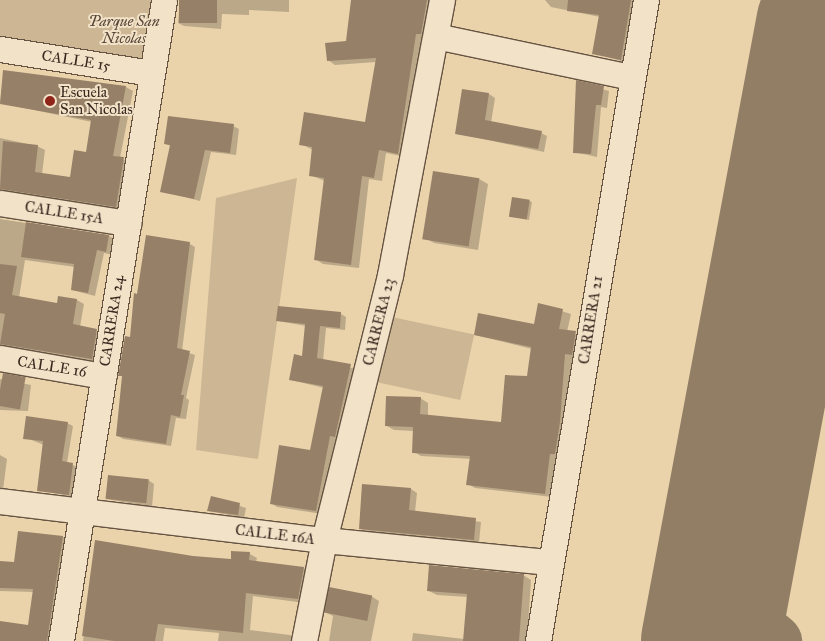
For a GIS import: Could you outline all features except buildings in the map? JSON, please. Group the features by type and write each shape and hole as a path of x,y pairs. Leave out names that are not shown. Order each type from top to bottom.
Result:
{"street":[{"name":"CARRERA 24","path":"61,641 164,0"},
{"name":"CARRERA 23","path":"304,641 324,540 390,275 442,0"},
{"name":"CARRERA 21","path":"538,641 631,77 646,0"},
{"path":"436,36 631,77"},
{"name":"CALLE 15","path":"0,49 152,73"},
{"name":"CALLE 15A","path":"0,203 128,223"},
{"name":"CALLE 16","path":"0,358 103,376"},
{"name":"CALLE 16A","path":"0,502 324,540 550,562"}],"green space":[{"name":"Parque San Nicolas","path":"0,0 158,0 150,62 0,43"},
{"path":"297,178 258,459 196,450 216,198"},
{"path":"392,317 474,334 460,400 378,383"}],"taxiway":[{"path":"721,579 732,606 774,641"}],"runway":[{"path":"710,641 825,25"}],"place":[{"name":"Escuela San Nicolas","path":"50,101"}]}
